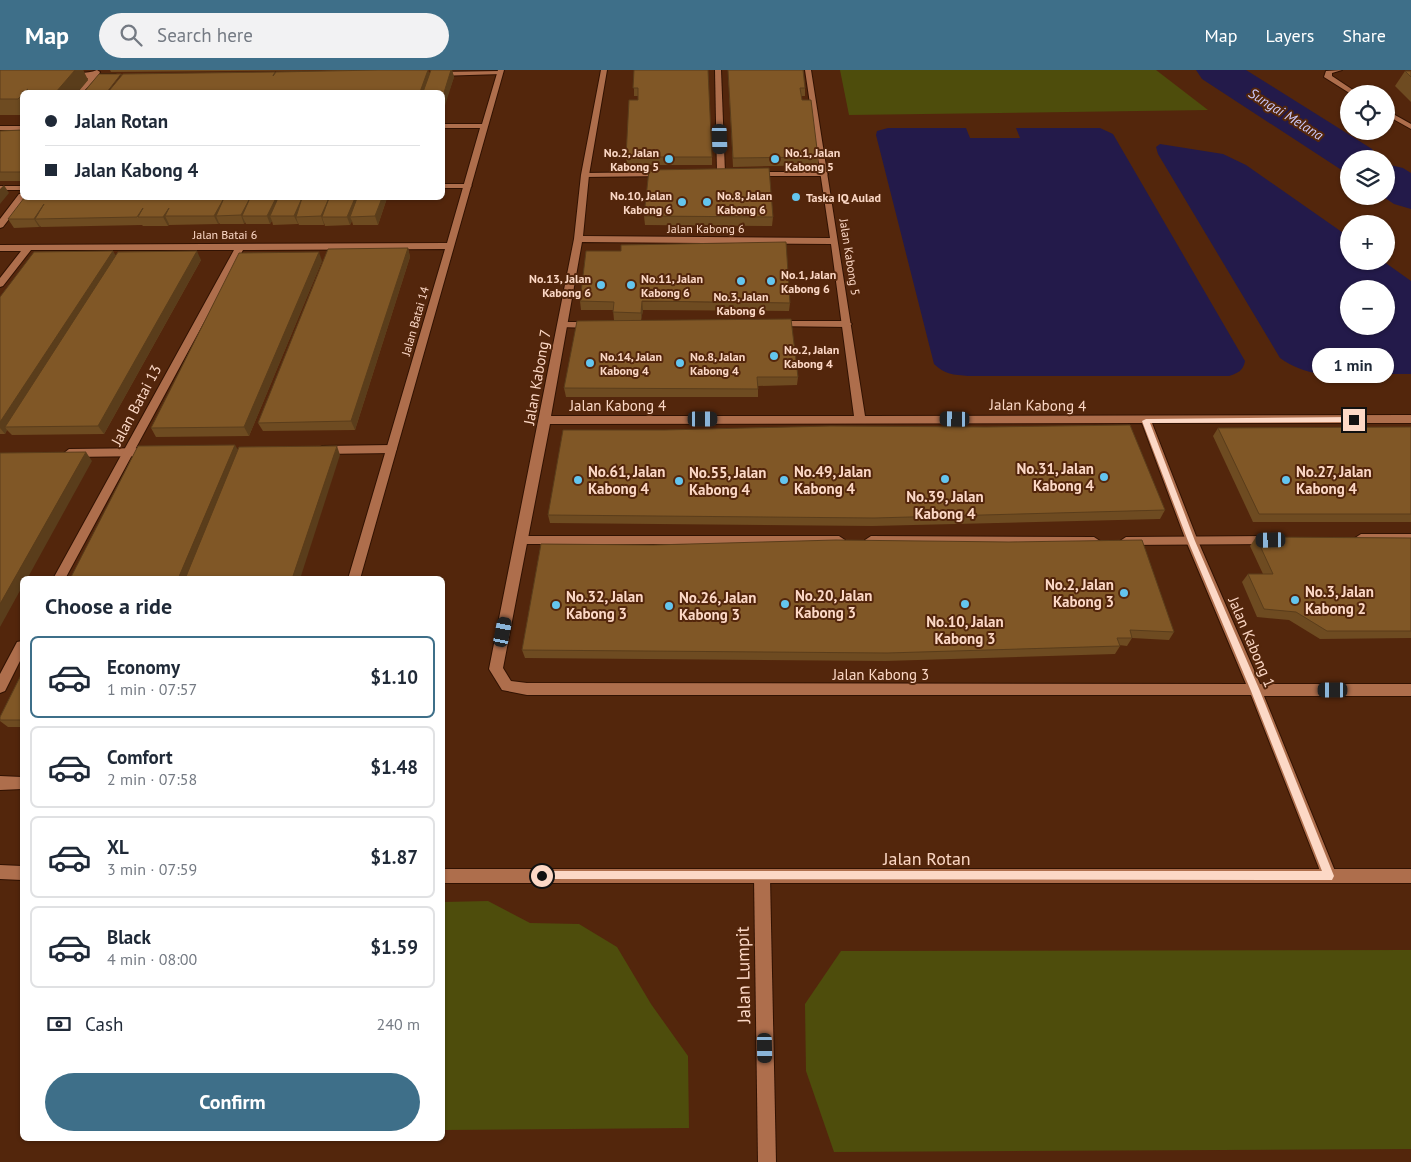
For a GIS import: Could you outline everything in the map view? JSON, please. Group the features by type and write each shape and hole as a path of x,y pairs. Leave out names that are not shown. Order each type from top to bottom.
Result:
{"street":[{"name":"Jalan Kabong 7","path":"508,686 496,669 578,239 585,175 604,70"},
{"path":"718,70 721,173"},
{"name":"Jalan Kabong 5","path":"808,70 860,418"},
{"path":"1339,70 1328,72 1328,77 1341,85"},
{"path":"430,74 500,72"},
{"name":"Jalan Batai 14","path":"355,576 500,72"},
{"path":"66,76 96,73 124,76"},
{"path":"82,90 96,73"},
{"path":"1395,118 1411,128"},
{"path":"445,126 484,126"},
{"path":"0,128 20,128"},
{"path":"585,175 672,174"},
{"path":"711,174 730,174"},
{"path":"749,174 824,174"},
{"path":"445,186 468,186"},
{"path":"0,188 20,188"},
{"path":"0,225 20,199"},
{"name":"Jalan Kabong 6","path":"578,239 835,241"},
{"name":"Jalan Batai 6","path":"0,248 450,246"},
{"name":"Jalan Batai 13","path":"62,576 240,247"},
{"path":"0,284 28,248"},
{"path":"762,324 847,324"},
{"path":"562,325 602,325"},
{"name":"Jalan Kabong 4","path":"545,420 860,418 1146,421 1411,419"},
{"name":"Jalan Kabong 1","path":"1146,421 1192,541 1256,691 1329,876"},
{"path":"312,450 392,449"},
{"path":"60,453 167,451"},
{"path":"1351,538 1411,538"},
{"path":"521,540 1281,540"},
{"path":"0,687 20,650"},
{"name":"Jalan Kabong 3","path":"508,686 527,689 1411,690"},
{"path":"0,783 20,783"},
{"path":"0,872 20,873"},
{"name":"Jalan Rotan","path":"445,876 1411,876"},
{"name":"Jalan Lumpit","path":"762,877 767,1162"}],"shaded area":[{"path":"840,70 1156,70 1208,110 849,115"},
{"path":"888,128 966,128 970,138 1020,138 1016,128 1100,128 1113,134 1245,361 1241,369 1229,376 968,376 942,370 934,364 876,135 877,131"},
{"path":"1160,144 1223,154 1246,165 1340,231 1340,270 1395,270 1411,281 1411,374 1319,374 1308,372 1280,358 1158,154 1156,147"},
{"path":"488,901 530,923 579,924 617,947 651,1004 688,1056 689,1128 445,1130 445,902"},
{"path":"1411,950 1411,1149 834,1152 806,1071 805,1004 841,951"}],"building":[{"path":"0,70 75,70 58,90 20,90 20,97 18,99 0,99"},
{"path":"428,70 421,90 110,90 123,74 275,72 273,76 276,72"},
{"path":"431,70 451,70 445,90 424,90"},
{"path":"634,70 708,70 712,157 626,157 629,100 638,100 638,88 633,88"},
{"path":"728,70 803,70 805,88 800,88 802,100 811,100 818,157 733,158"},
{"path":"1405,71 1411,71 1411,77"},
{"path":"99,74 121,74 109,90 86,90"},
{"path":"20,130 20,172 0,172 0,131"},
{"path":"769,168 773,217 644,216 649,170"},
{"path":"22,200 223,200 214,216 165,216 169,208 163,217 138,217 143,208 137,217 35,219 44,204 34,219 8,219"},
{"path":"223,200 249,200 241,215 216,216"},
{"path":"249,200 275,200 267,216 242,216"},
{"path":"277,200 301,200 294,216 270,216"},
{"path":"301,200 328,200 321,216 296,217"},
{"path":"328,200 354,200 347,217 322,217"},
{"path":"356,200 381,200 375,216 350,217"},
{"path":"786,242 790,303 642,301 641,313 613,312 614,302 580,301 586,251 621,251 621,245"},
{"path":"408,248 351,421 258,423 328,249"},
{"path":"113,251 0,422 0,297 34,252"},
{"path":"197,251 98,426 5,427 118,252"},
{"path":"319,252 244,427 151,428 239,253"},
{"path":"791,319 798,377 757,377 758,389 564,388 577,321"},
{"path":"1130,425 1165,510 874,518 548,515 563,430 664,430 830,426 986,427"},
{"path":"1411,427 1411,514 1259,514 1218,428"},
{"path":"235,445 179,576 72,576 138,446"},
{"path":"337,446 293,576 186,576 239,447"},
{"path":"86,452 0,604 0,453"},
{"path":"1256,537 1411,538 1411,631 1327,631 1296,612 1264,609 1248,574 1273,574"},
{"path":"836,540 1009,542 1142,540 1174,632 1130,630 1132,638 1117,638 1120,646 887,653 522,650 541,544 653,545"},
{"path":"20,677 20,720 0,720"}],"waterway":[{"name":"Sungai Melana","path":"1217,70 1342,150"},
{"name":"Sungai Melana","path":"1395,184 1411,194"}],"place":[{"name":"No.2, Jalan Kabong 5","path":"669,159"},
{"name":"No.1, Jalan Kabong 5","path":"775,159"},
{"name":"Taska IQ Aulad","path":"796,197"},
{"name":"No.10, Jalan Kabong 6","path":"682,202"},
{"name":"No.8, Jalan Kabong 6","path":"707,202"},
{"name":"No.3, Jalan Kabong 6","path":"741,281"},
{"name":"No.1, Jalan Kabong 6","path":"771,281"},
{"name":"No.13, Jalan Kabong 6","path":"601,285"},
{"name":"No.11, Jalan Kabong 6","path":"631,285"},
{"name":"No.2, Jalan Kabong 4","path":"774,356"},
{"name":"No.14, Jalan Kabong 4","path":"590,363"},
{"name":"No.8, Jalan Kabong 4","path":"680,363"},
{"name":"No.31, Jalan Kabong 4","path":"1104,477"},
{"name":"No.39, Jalan Kabong 4","path":"945,479"},
{"name":"No.61, Jalan Kabong 4","path":"578,480"},
{"name":"No.49, Jalan Kabong 4","path":"784,480"},
{"name":"No.27, Jalan Kabong 4","path":"1286,480"},
{"name":"No.55, Jalan Kabong 4","path":"679,481"},
{"name":"No.2, Jalan Kabong 3","path":"1124,593"},
{"name":"No.3, Jalan Kabong 2","path":"1295,600"},
{"name":"No.20, Jalan Kabong 3","path":"785,604"},
{"name":"No.10, Jalan Kabong 3","path":"965,604"},
{"name":"No.32, Jalan Kabong 3","path":"556,605"},
{"name":"No.26, Jalan Kabong 3","path":"669,606"}],"route":[{"path":"542,876 1329,876 1256,691 1192,541 1146,421 1354,420"}]}
